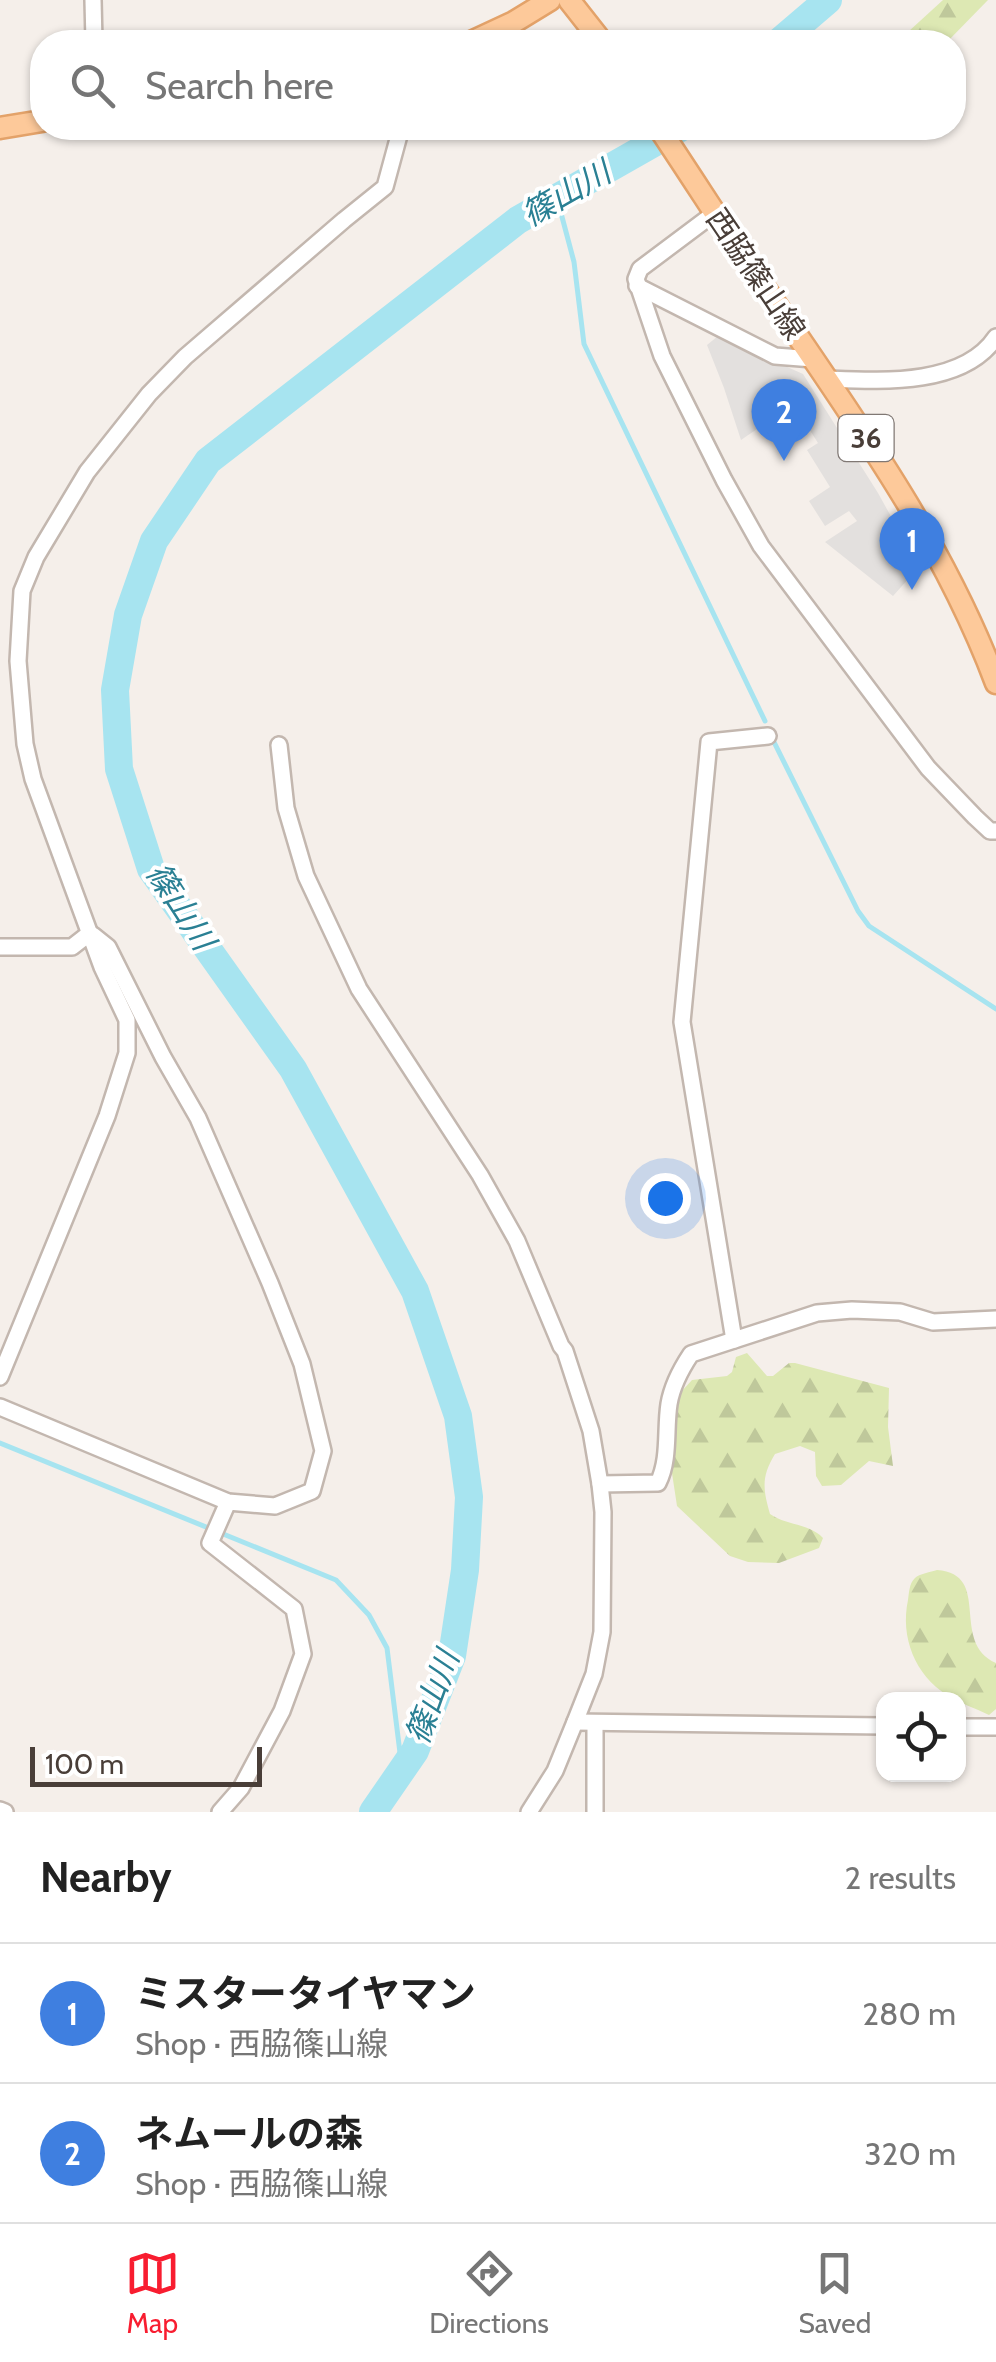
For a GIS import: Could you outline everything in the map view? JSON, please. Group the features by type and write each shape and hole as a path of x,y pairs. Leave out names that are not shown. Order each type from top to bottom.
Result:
{"main road":[{"path":"497,30 550,0"},
{"path":"569,0 593,30"},
{"path":"0,128 30,123"},
{"name":"西脇篠山線","path":"667,140 912,507 950,577 996,683"}],"street":[{"path":"94,0 94,30"},
{"path":"0,1377 107,1116 126,1053 127,1020 72,892 33,779 25,744 18,660 22,591 36,557 87,472 149,394 200,345 385,187 398,140"},
{"path":"714,210 640,269 636,279 662,356 761,546 928,768 990,831 996,831"},
{"path":"638,286 775,356 812,358"},
{"path":"826,378 878,382 924,377 962,364 989,347 996,337"},
{"path":"734,1340 682,1022 709,742 768,736"},
{"path":"279,745 286,808 306,876 359,990 480,1175 517,1240 566,1351 591,1431 603,1512 602,1632 594,1674 576,1722 556,1770 529,1812"},
{"path":"0,947 72,947 90,932"},
{"path":"0,1407 228,1502 275,1506 312,1491 323,1451 302,1364 198,1118 108,948 90,932"},
{"path":"600,1484 658,1482 664,1471 669,1401 681,1368 692,1354 817,1313 900,1312 934,1322 996,1319"},
{"path":"220,1812 241,1788 282,1712 302,1654 294,1608 210,1543 228,1502"},
{"path":"576,1722 876,1726"},
{"path":"595,1723 596,1812"},
{"path":"966,1727 996,1728"}],"green space":[{"path":"943,0 988,0 959,30 910,30"},
{"path":"747,1353 767,1376 795,1363 889,1388 893,1466 869,1461 841,1485 822,1486 816,1476 815,1452 800,1446 775,1454 765,1483 770,1514 823,1538 819,1548 779,1563 748,1562 730,1556 677,1506 668,1447 681,1392 692,1380 727,1376 736,1357"},
{"path":"937,1570 954,1574 963,1583 975,1640 982,1653 996,1663 996,1709 989,1715 966,1704 966,1692 943,1692 936,1687 918,1666 906,1628 910,1586 917,1577"}],"shaded area":[{"path":"718,336 803,374 919,567 893,596 825,542 857,521 849,511 825,526 809,501 830,487 807,450 818,443 806,424 794,430 782,412 741,440 707,345"}],"waterway":[{"name":"篠山川","path":"793,30 828,0"},
{"name":"篠山川","path":"373,1812 415,1751 452,1656 465,1570 469,1497 458,1416 415,1291 293,1069 151,869 119,769 115,690 128,615 154,541 208,461 518,220 659,140"},
{"path":"557,198 574,262 584,344 765,721"},
{"path":"771,736 869,926 996,1009"},
{"path":"0,1443 336,1580 369,1615 387,1648 402,1769"}],"place":[{"name":"ネムールの森","path":"784,461"},
{"name":"ミスタータイヤマン","path":"912,590"}]}
